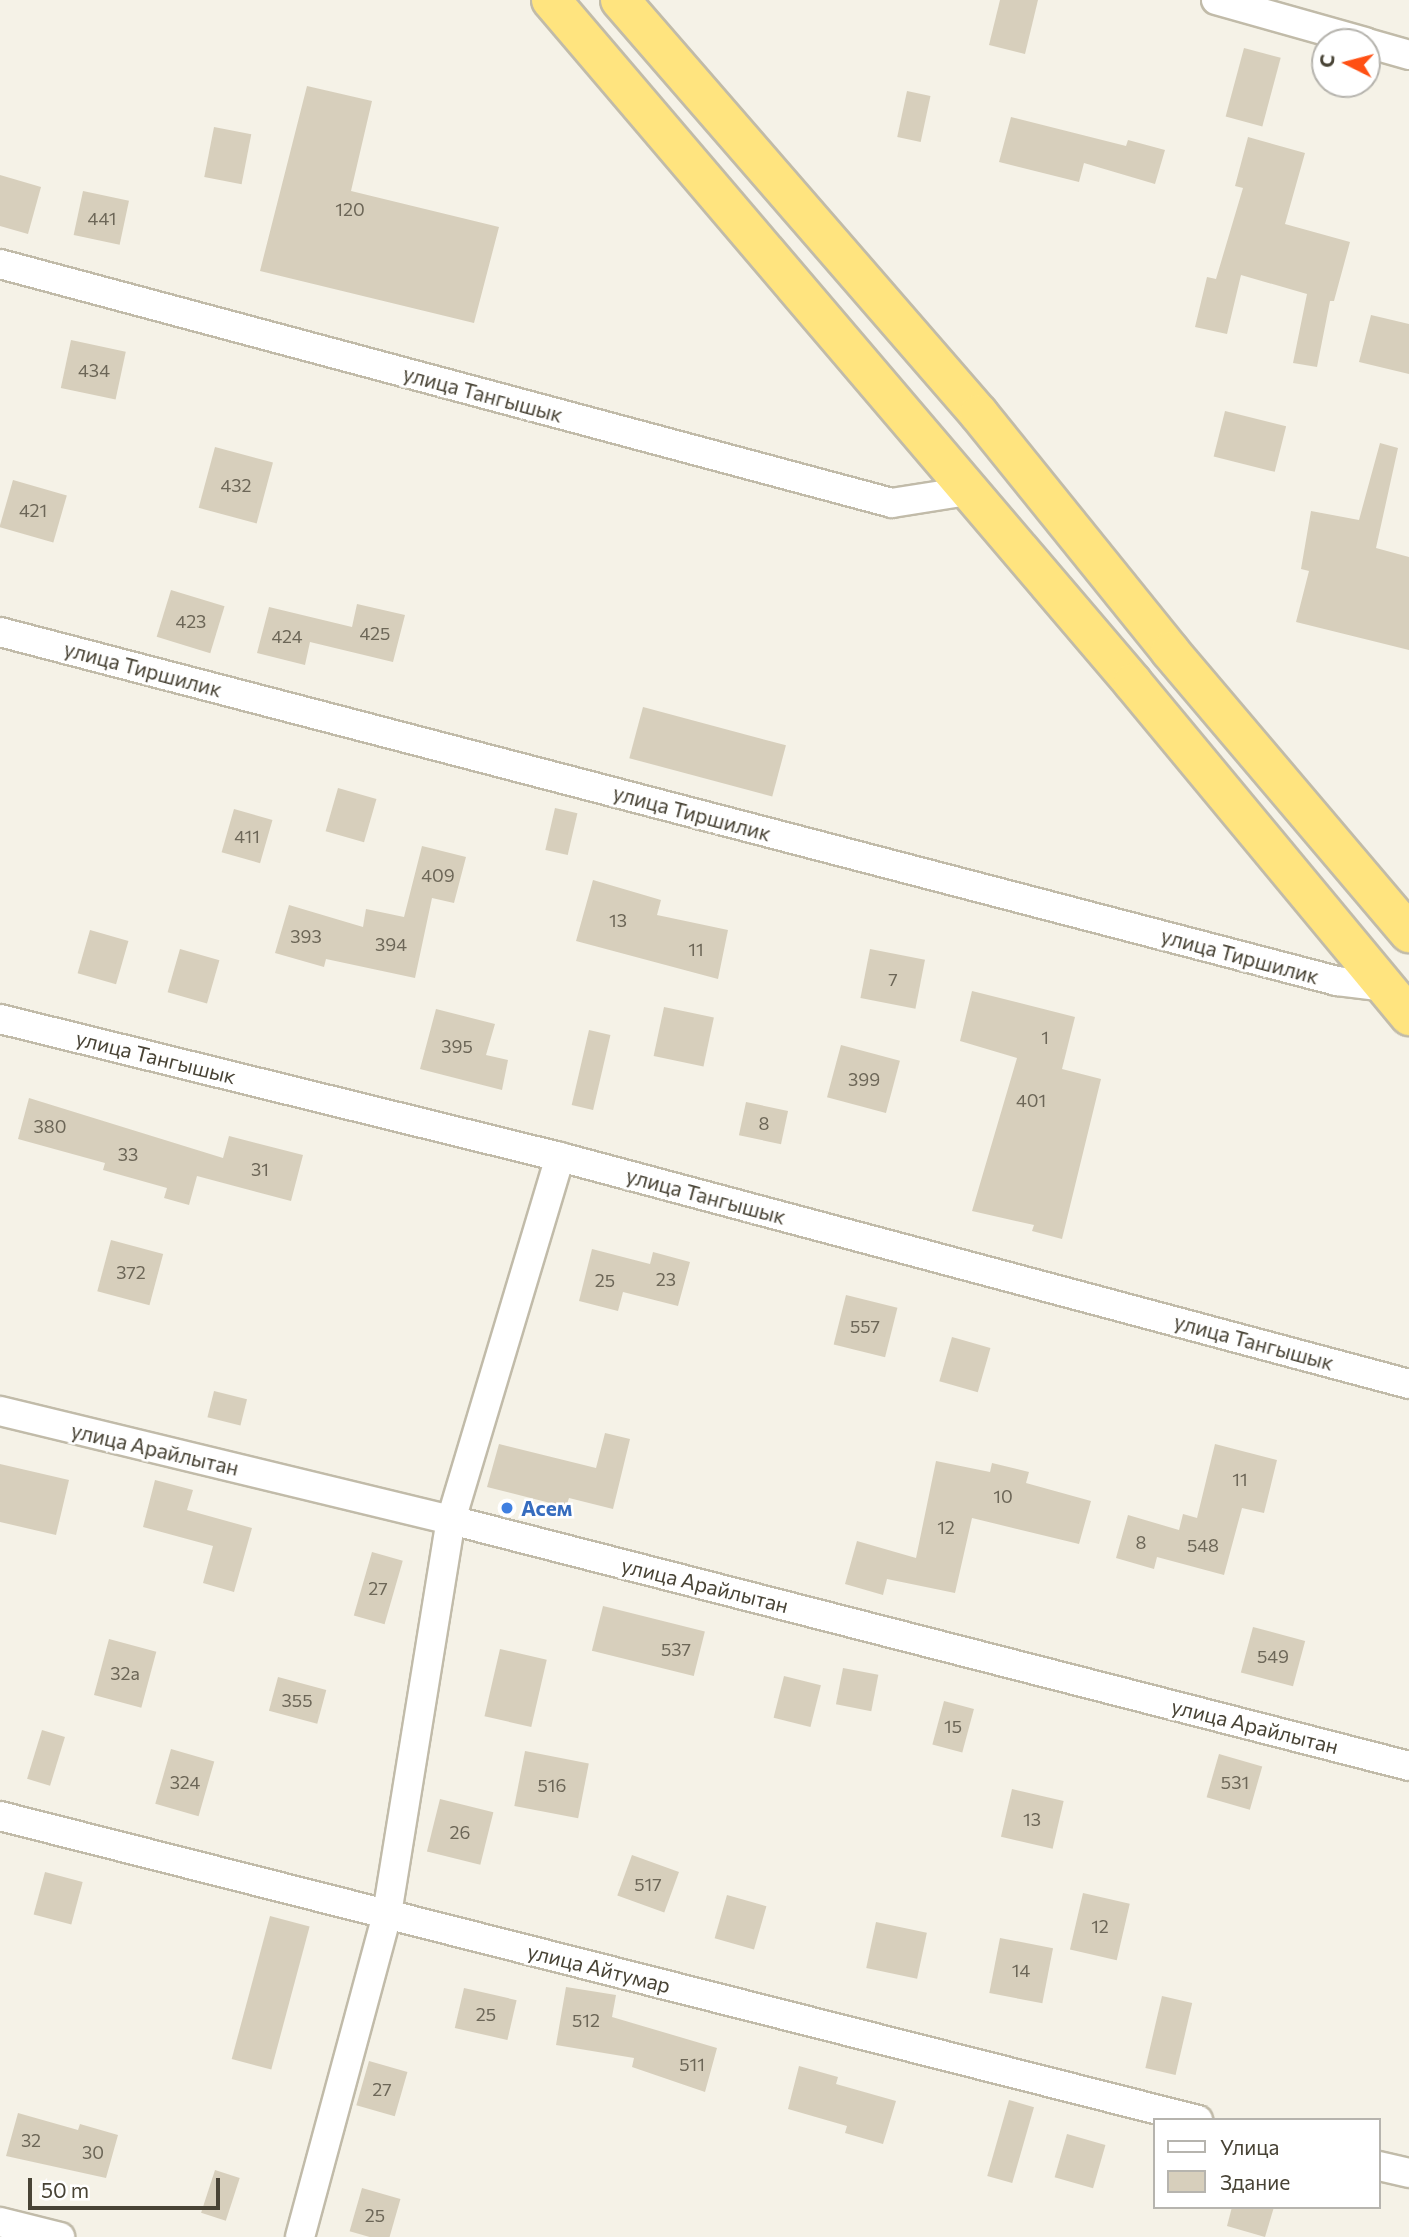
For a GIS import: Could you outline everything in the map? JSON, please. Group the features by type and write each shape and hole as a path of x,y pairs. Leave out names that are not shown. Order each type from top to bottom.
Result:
{"highway":[{"path":"551,0 1409,1016"},
{"path":"620,0 979,414 1178,661 1409,933"}],"street":[{"path":"1216,0 1316,28"},
{"path":"1381,47 1409,55"},
{"name":"улица Тангышык","path":"0,264 892,503 968,491"},
{"name":"улица Тиршилик","path":"0,632 1337,981 1385,987"},
{"name":"улица Тангышык","path":"0,1019 559,1157 1409,1384"},
{"path":"300,2237 387,1914 452,1520 559,1157"},
{"name":"улица Арайлытан","path":"0,1411 452,1520 1409,1766"},
{"name":"улица Айтумар","path":"0,1816 1190,2118"},
{"path":"1381,2166 1409,2173"},
{"path":"0,2222 60,2237"}],"building":[{"path":"1000,0 1038,0 1025,54 989,45"},
{"path":"1244,48 1281,58 1262,126 1226,117"},
{"path":"307,86 372,101 351,191 499,227 474,323 260,271"},
{"path":"907,91 930,96 921,142 897,137"},
{"path":"1011,117 1126,146 1128,140 1165,150 1155,184 1084,163 1079,182 999,162"},
{"path":"214,127 251,134 242,184 204,177"},
{"path":"1248,137 1305,153 1285,224 1350,242 1334,301 1330,301 1317,367 1293,363 1307,294 1241,275 1227,334 1195,327 1207,277 1216,279 1243,188 1235,186"},
{"path":"0,175 41,187 28,234 0,226"},
{"path":"83,191 129,201 120,245 74,235"},
{"path":"1371,315 1409,324 1409,374 1359,362"},
{"path":"71,340 126,352 116,400 61,388"},
{"path":"1225,411 1286,426 1275,472 1214,457"},
{"path":"1380,443 1398,448 1376,548 1409,557 1409,650 1296,622 1309,571 1301,569 1311,511 1359,520"},
{"path":"215,447 273,463 257,523 199,508"},
{"path":"13,480 67,495 53,543 0,527"},
{"path":"171,590 225,606 210,653 157,637"},
{"path":"357,604 405,615 393,662 310,642 305,665 257,653 269,607 352,627"},
{"path":"643,707 786,745 772,796 629,758"},
{"path":"338,788 376,799 364,842 326,831"},
{"path":"555,808 577,813 568,855 545,850"},
{"path":"234,809 272,820 260,863 222,852"},
{"path":"422,846 466,857 454,903 432,898 415,978 326,959 324,967 275,953 289,905 363,927 366,909 404,917"},
{"path":"593,880 661,900 657,915 728,930 718,979 576,941"},
{"path":"90,930 128,941 116,984 78,973"},
{"path":"180,949 219,960 207,1004 168,992"},
{"path":"870,949 925,960 915,1009 860,998"},
{"path":"972,991 1075,1017 1062,1069 1101,1079 1062,1239 1032,1231 1034,1225 972,1211 1017,1058 960,1041"},
{"path":"664,1007 714,1018 703,1067 654,1056"},
{"path":"436,1009 495,1024 486,1055 508,1060 502,1090 420,1069"},
{"path":"589,1030 610,1035 593,1110 572,1105"},
{"path":"841,1045 900,1061 886,1113 827,1097"},
{"path":"29,1098 223,1158 229,1136 303,1155 291,1201 197,1176 189,1205 164,1198 167,1188 103,1170 105,1163 18,1139"},
{"path":"746,1102 788,1111 781,1144 739,1135"},
{"path":"111,1240 163,1254 149,1305 97,1291"},
{"path":"592,1249 650,1264 653,1252 690,1262 678,1306 623,1292 618,1311 579,1301"},
{"path":"846,1295 897,1308 885,1357 834,1344"},
{"path":"952,1337 990,1348 978,1392 939,1381"},
{"path":"214,1391 247,1399 240,1425 207,1417"},
{"path":"605,1433 630,1439 613,1509 569,1498 566,1507 487,1487 499,1444 596,1468"},
{"path":"1215,1444 1277,1460 1264,1513 1242,1508 1224,1575 1157,1557 1154,1569 1116,1558 1128,1515 1179,1530 1183,1514 1197,1518"},
{"path":"936,1461 990,1472 992,1463 1029,1472 1026,1483 1091,1501 1079,1544 972,1518 955,1593 887,1579 883,1595 845,1584 857,1541 916,1558"},
{"path":"0,1464 69,1480 56,1535 0,1522"},
{"path":"155,1480 193,1490 187,1510 252,1528 234,1592 203,1583 213,1546 143,1527"},
{"path":"372,1552 403,1561 385,1624 354,1615"},
{"path":"603,1606 705,1631 694,1676 592,1651"},
{"path":"1253,1627 1305,1641 1293,1686 1241,1672"},
{"path":"109,1639 156,1652 141,1708 94,1695"},
{"path":"500,1649 547,1660 531,1727 484,1716"},
{"path":"843,1668 878,1675 871,1711 836,1704"},
{"path":"784,1676 821,1685 810,1727 774,1718"},
{"path":"278,1677 326,1690 317,1724 269,1711"},
{"path":"944,1701 974,1709 962,1752 932,1744"},
{"path":"42,1730 65,1737 50,1786 27,1779"},
{"path":"171,1749 214,1761 199,1816 155,1804"},
{"path":"525,1751 589,1763 578,1818 514,1806"},
{"path":"1219,1754 1262,1766 1250,1810 1207,1797"},
{"path":"1012,1789 1064,1801 1053,1849 1001,1837"},
{"path":"440,1799 493,1812 480,1865 427,1851"},
{"path":"632,1855 679,1872 664,1913 617,1895"},
{"path":"45,1872 83,1882 71,1925 34,1915"},
{"path":"1083,1893 1130,1904 1117,1960 1070,1950"},
{"path":"727,1895 766,1906 754,1950 715,1938"},
{"path":"270,1916 310,1927 271,2070 232,2059"},
{"path":"876,1922 927,1933 917,1979 866,1968"},
{"path":"1000,1938 1053,1948 1042,2003 989,1993"},
{"path":"566,1987 616,1995 612,2017 717,2048 705,2092 632,2067 634,2058 556,2045"},
{"path":"464,1988 517,2000 507,2040 455,2028"},
{"path":"1162,1996 1192,2003 1176,2075 1145,2068"},
{"path":"369,2061 407,2072 395,2116 356,2105"},
{"path":"799,2066 838,2077 836,2084 896,2101 883,2144 845,2133 847,2126 788,2109"},
{"path":"1009,2100 1034,2107 1012,2183 987,2176"},
{"path":"18,2113 78,2130 80,2124 118,2135 106,2178 6,2156"},
{"path":"1067,2134 1105,2145 1093,2188 1055,2177"},
{"path":"215,2170 240,2178 226,2221 201,2213"},
{"path":"362,2188 400,2199 390,2237 370,2237 350,2231"},
{"path":"1231,2209 1273,2209 1265,2237 1227,2226"}],"place":[{"name":"Асем","path":"507,1508"}]}
